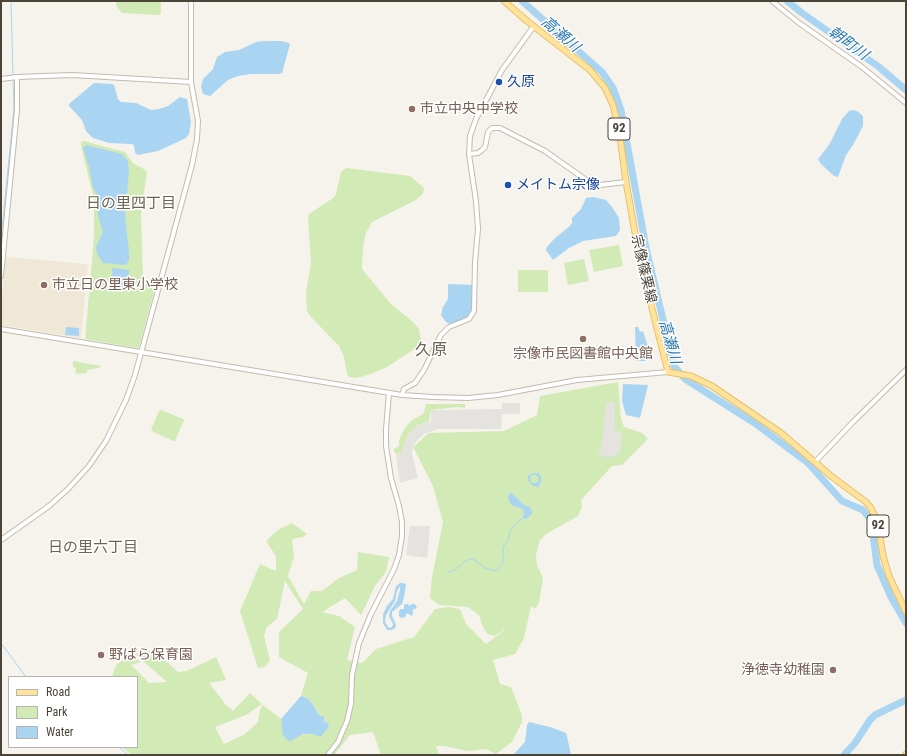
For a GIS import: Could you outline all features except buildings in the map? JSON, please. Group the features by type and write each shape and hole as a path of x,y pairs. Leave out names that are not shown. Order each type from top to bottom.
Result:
{"main road":[{"name":"宗像篠栗線","path":"504,1 590,70 605,88 616,113 640,261 668,372"},
{"name":"92","path":"668,372 691,376 706,383 781,433 831,476 859,496 871,508 878,523 883,556 889,576 894,590 906,612"}],"street":[{"path":"1,540 49,506 68,489 89,466 106,440 124,407 133,382 192,165 197,139 198,121 191,82 191,1"},
{"path":"772,1 804,26 862,67 906,103"},
{"path":"402,396 404,389 415,383 424,370 441,335 449,327 469,319 474,311 474,262 478,229 476,201 469,154 470,136 476,119 502,70 534,26"},
{"path":"1,79 15,77 72,75 191,82"},
{"path":"1,276 17,110 15,77"},
{"path":"469,154 478,153 482,150 485,147 488,132 492,128 500,128 545,151 584,180 600,185 626,182"},
{"path":"1,329 402,396 468,398 577,380 668,372"},
{"path":"815,462 906,370"},
{"path":"328,755 338,742 347,721 351,704 352,675 359,643 366,624 394,569 401,542 402,522 391,478 386,446 386,429 390,393"}],"shaded area":[{"name":"市立日の里東小学校","path":"7,257 87,264 81,338 1,325 1,304"},
{"path":"606,402 615,403 615,431 622,433 620,452 607,458 598,453 602,445"},
{"path":"502,403 520,403 520,414 502,414 501,429 437,429 424,434 415,443 412,454 418,478 400,483 396,455 401,453 408,435 412,430 418,425 431,421 431,410 502,409"},
{"path":"410,526 430,526 427,558 406,555"}],"green space":[{"path":"116,1 161,1 161,14 122,13 116,6"},
{"path":"84,141 125,152 133,163 147,171 141,214 143,280 156,284 139,347 137,348 85,339 94,238 94,200 81,146 81,142"},
{"path":"346,168 410,176 424,188 423,194 416,200 372,222 366,233 363,247 362,269 390,303 419,329 421,341 419,346 387,367 356,378 349,377 347,374 344,357 339,346 307,311 306,293 311,263 309,214 333,198 336,194 341,172"},
{"path":"619,245 623,266 594,272 589,250"},
{"path":"584,259 589,281 568,285 564,263"},
{"path":"518,270 548,271 548,292 518,292"},
{"path":"73,361 101,366 99,368 87,370 87,373 79,374 75,373 76,368 73,367"},
{"path":"618,382 621,419 624,427 642,433 648,439 622,465 612,466 581,500 582,507 578,516 546,534 540,540 536,554 537,565 543,578 539,603 535,609 531,606 524,638 515,654 493,660 500,684 511,687 522,715 522,722 512,742 496,754 486,749 468,751 444,746 436,746 439,755 381,755 373,732 350,735 334,755 132,755 123,748 138,748 138,676 112,676 116,665 131,654 141,662 131,665 149,683 167,682 135,654 154,650 178,672 187,671 216,657 226,680 209,683 226,705 233,711 250,693 262,704 246,715 215,727 224,744 245,734 258,722 260,709 263,705 281,719 282,724 292,732 302,735 325,731 328,724 319,715 311,702 307,698 301,696 308,673 279,657 279,632 303,609 285,581 277,619 266,628 264,636 270,660 265,667 258,668 240,611 260,564 276,571 276,556 266,541 278,530 292,523 307,534 303,537 292,539 294,556 288,576 304,604 311,591 322,591 339,578 357,570 358,552 389,557 386,572 375,586 361,615 345,598 322,612 339,616 355,627 347,660 362,663 376,649 414,637 435,609 449,607 460,609 466,624 486,644 502,632 507,623 501,632 494,636 487,634 479,615 468,607 439,605 430,598 432,577 443,522 433,486 413,447 429,433 504,431 537,415 540,396"},
{"path":"426,404 465,404 465,408 458,407 431,410 429,421 418,425 412,430 408,435 401,453 396,454 394,449 399,446 399,440 405,428 411,421 424,413"},
{"path":"161,410 184,420 175,441 151,430 159,411"}],"water":[{"path":"281,41 290,44 282,73 238,76 228,80 210,96 203,94 201,86 203,79 213,69 217,57 225,52 239,50 256,42"},
{"path":"94,83 112,84 114,85 118,99 121,102 136,103 151,110 168,106 180,97 187,99 191,122 189,134 186,138 158,151 138,155 135,153 134,145 109,143 93,138 86,131 82,120 69,106 69,104"},
{"path":"849,111 857,111 863,116 863,126 846,155 838,177 834,176 821,164 818,159 829,145 842,119"},
{"path":"86,145 122,154 128,161 129,172 125,215 129,260 126,265 103,263 97,254 96,247 103,232 98,216 97,195 93,188 89,167 83,148"},
{"path":"593,197 606,200 612,207 619,218 620,230 616,236 583,241 569,248 553,260 546,250 547,247 555,238 570,226 572,223 572,218 581,209 586,198"},
{"path":"112,268 129,270 128,286 126,288 119,289 113,287"},
{"path":"448,284 472,285 473,308 471,313 465,319 450,324 446,322 441,315 443,307 448,299"},
{"path":"66,327 79,328 79,336 65,335"},
{"path":"635,327 638,327 640,332 643,331 650,353 646,361 636,361"},
{"path":"623,384 648,385 640,418 626,415 622,401"},
{"path":"533,473 538,473 541,476 541,482 538,487 533,486 528,480 528,476","holes":["532,475 536,475 539,480 537,483 531,482 530,478"]},
{"path":"511,492 524,505 531,508 532,514 526,519 523,517 523,509 513,506 509,501 508,496"},
{"path":"400,583 404,583 406,585 402,604 392,612 396,627 392,630 387,630 383,623 383,614 393,599 396,586","holes":["400,586 397,601 390,611 389,616 393,624 392,627 389,628 385,622 386,615 395,601 397,591"]},
{"path":"406,604 409,606 415,604 417,608 412,610 412,616 407,613 405,617 401,618 399,616 399,611 404,609 404,605"},
{"path":"301,696 307,698 311,702 319,715 324,717 324,721 329,724 328,728 321,736 314,734 303,734 290,741 283,735 281,719"},
{"path":"529,722 566,733 571,755 513,755 525,742 527,725"}],"waterway":[{"path":"11,1 13,77"},
{"name":"高瀬川","path":"522,1 602,72 613,88 621,110 646,248 674,366 685,379 756,424 808,463 842,501 863,510 871,520 877,565 891,597 906,623"},
{"name":"朝町川","path":"787,1 879,67 906,90"},
{"path":"1,239 14,108 13,80"},
{"path":"448,572 454,571 470,559 473,559 485,568 495,571 497,570 503,563 503,547 507,542 511,530 516,523 523,518"},
{"path":"1,643 25,676"},
{"name":"高瀬川","path":"844,755 855,743 875,715 906,700"},
{"path":"120,748 128,755"}],"place":[{"name":"久原","path":"499,82"},
{"name":"市立中央中学校","path":"412,109"},
{"name":"メイトム宗像","path":"508,185"},
{"name":"市立日の里東小学校","path":"44,285"},
{"name":"宗像市民図書館中央館","path":"583,339"},
{"name":"野ばら保育園","path":"101,655"},
{"name":"浄徳寺幼稚園","path":"833,670"}],"district":[{"name":"日の里四丁目","path":"131,204"},
{"name":"久原","path":"431,351"},
{"name":"日の里六丁目","path":"93,548"}]}
